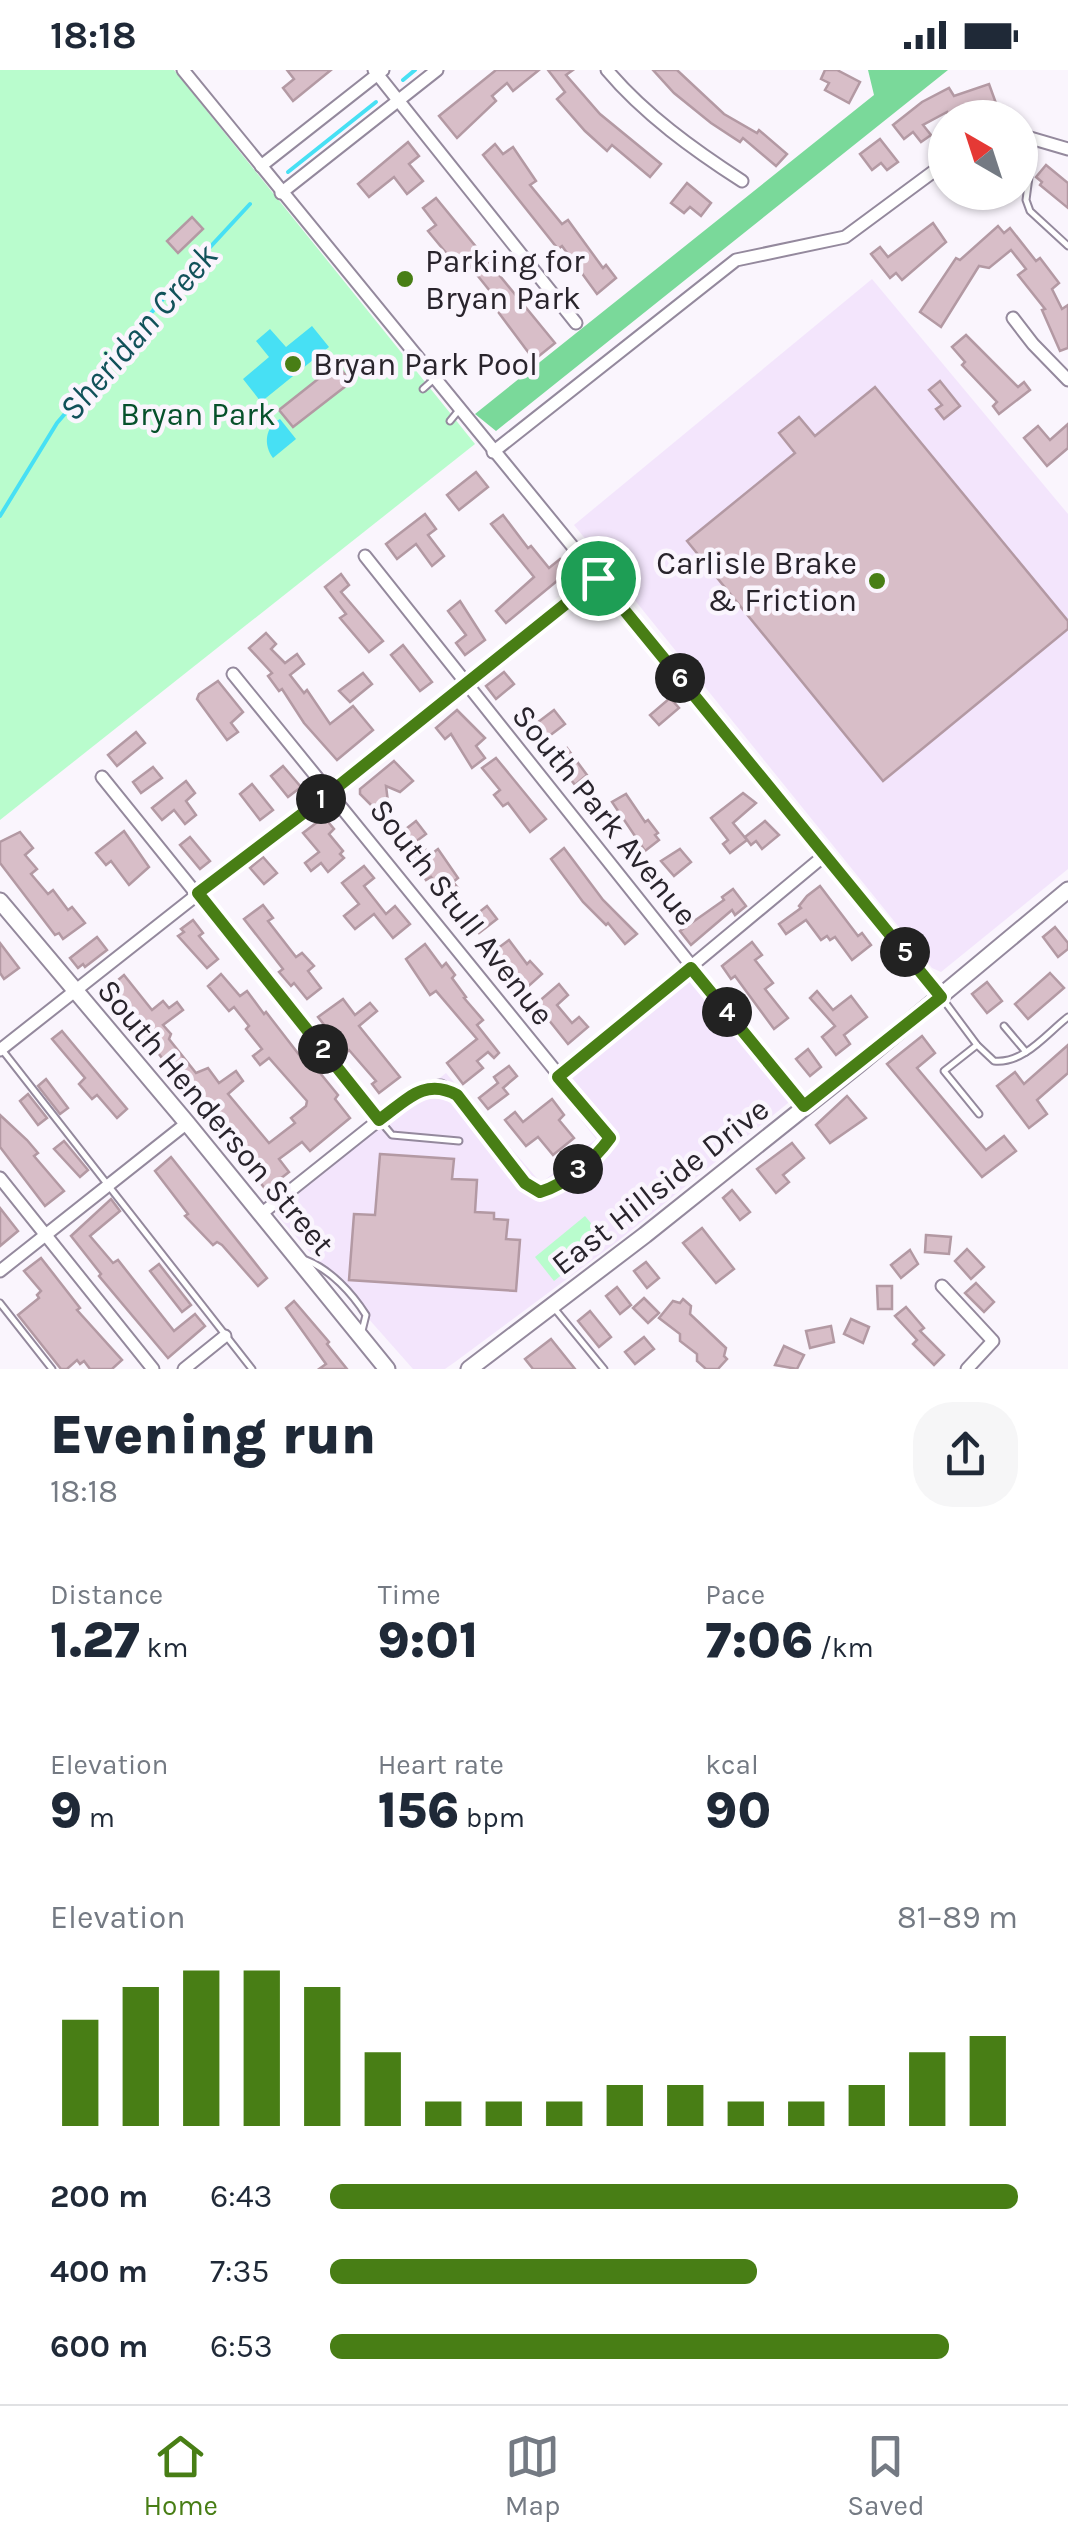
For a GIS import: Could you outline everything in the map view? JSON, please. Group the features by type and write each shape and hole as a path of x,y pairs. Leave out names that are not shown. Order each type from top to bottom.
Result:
{"main road":[{"name":"East Hillside Drive","path":"469,1369 941,997 1068,890"},
{"name":"South Henderson Street","path":"0,901 388,1369"}],"street":[{"path":"183,70 941,997"},
{"path":"281,193 437,70"},
{"path":"607,70 702,156 742,180"},
{"path":"262,166 378,72 396,101 576,323"},
{"path":"1038,138 1068,149"},
{"path":"493,452 736,260 845,237 928,176"},
{"path":"1013,318 1032,344 1068,380"},
{"name":"South Park Avenue","path":"364,556 804,1106"},
{"path":"1,1050 598,578"},
{"name":"South Stull Avenue","path":"233,674 610,1138 557,1187 540,1192 525,1183 457,1095 441,1086 426,1088 379,1120"},
{"path":"102,777 379,1120 261,1214"},
{"path":"558,1077 825,855"},
{"path":"0,1271 188,1124"},
{"path":"0,1178 153,1369"},
{"path":"942,1286 993,1341 967,1369"},
{"path":"184,1369 226,1336"}],"lane":[{"path":"1030,210 1068,246"},
{"path":"422,389 434,380"},
{"path":"450,421 459,410"},
{"path":"941,997 976,1045 994,1061 1007,1062 1026,1052 1068,1017"},
{"path":"1004,1026 1026,1052"},
{"path":"976,1045 944,1071 979,1114"},
{"path":"1,1050 252,1369"},
{"path":"379,1120 392,1135 459,1141"},
{"path":"0,1303 52,1369"},
{"path":"552,1306 604,1369"}],"shaded area":[{"path":"872,279 1068,514 1068,869 941,972 932,968 574,525"},
{"path":"688,980 793,1099 618,1241 455,1362 445,1369 413,1369 275,1213 446,1073 541,1183 596,1139 556,1088"}],"green space":[{"name":"Bryan Park","path":"0,70 174,70 475,444 0,820"},
{"path":"868,70 948,70 496,431 475,414 874,95"},
{"path":"585,1216 605,1240 554,1281 535,1257"}],"water":[{"path":"312,326 329,347 261,402 243,379 269,357 256,341 270,329 286,347"},
{"path":"280,419 296,439 273,458 267,437"}],"building":[{"path":"287,70 331,70 293,101 283,88 294,79"},
{"path":"496,70 539,70 513,91 507,83 492,96 496,101 457,138 439,116"},
{"path":"548,70 573,70 566,75 600,114 661,164 650,177 612,145 607,151 585,131 557,99 565,92"},
{"path":"653,70 677,70 724,114 757,133 759,130 787,154 776,166 743,138 740,142 711,123"},
{"path":"825,70 837,70 860,82 849,103 825,90 829,83 821,79"},
{"path":"989,84 995,100 928,100 928,122 923,125 928,137 921,142 913,132 904,139 893,125 922,102 949,88 954,96"},
{"path":"880,139 898,162 887,170 881,163 872,170 860,154"},
{"path":"408,142 419,156 409,164 423,181 407,194 394,177 369,197 358,184"},
{"path":"495,144 503,154 513,147 536,181 530,185 562,224 568,220 603,268 606,265 616,278 597,294 562,246 558,249 483,155"},
{"path":"1046,165 1068,183 1068,208 1040,185 1038,175"},
{"path":"687,183 711,203 701,216 690,207 684,213 671,203"},
{"path":"436,198 555,343 534,360 493,305 498,301 465,260 457,266 428,231 436,225 423,208"},
{"path":"192,217 203,229 178,253 167,241"},
{"path":"933,223 946,242 902,280 896,273 890,278 871,254 880,247 888,257"},
{"path":"998,226 1004,233 1010,228 1059,283 1052,289 1062,309 1068,305 1068,348 1060,351 1042,310 1045,309 1018,275 1026,269 1011,250 989,268 979,266 941,327 920,312 956,258 960,260"},
{"path":"966,335 1018,387 1024,382 1030,390 999,414 993,406 997,402 962,365 965,362 952,347"},
{"path":"337,364 351,382 293,427 279,410"},
{"path":"940,381 960,406 944,419 936,409 942,405 929,390"},
{"name":"Carlisle Brake & Friction","path":"875,387 1068,621 1068,629 883,781 687,541 795,453 779,433 799,417 815,436"},
{"path":"1068,424 1068,448 1047,466 1024,438 1038,426 1050,440"},
{"path":"476,472 488,487 459,510 447,495"},
{"path":"425,514 436,529 428,535 444,556 432,566 416,544 397,559 386,544"},
{"path":"503,515 549,568 560,559 569,571 506,623 496,611 534,577 491,524"},
{"path":"341,574 349,585 341,592 383,641 369,652 340,618 346,614 325,587"},
{"path":"460,601 485,640 465,655 456,643 466,635 448,611"},
{"path":"266,633 276,644 271,649 285,663 297,654 304,664 290,675 304,693 307,690 330,724 353,706 373,730 337,760 304,723 282,689 279,691 268,676 272,673 249,648"},
{"path":"403,645 432,682 420,691 391,655"},
{"path":"504,672 514,684 496,699 486,686"},
{"path":"363,673 372,684 350,702 339,691"},
{"path":"218,681 243,712 231,723 238,732 227,740 197,699"},
{"path":"670,698 679,708 659,725 650,715"},
{"path":"457,710 485,738 476,746 485,758 472,768 451,734 445,739 436,728"},
{"path":"554,710 565,724 540,743 529,729"},
{"path":"136,732 145,743 117,766 108,755"},
{"path":"567,748 587,775 575,785 554,758"},
{"path":"496,758 546,819 530,832 508,803 503,806 494,795 500,790 482,768"},
{"path":"394,761 413,781 400,792 386,786 388,802 377,811 360,794 360,789"},
{"path":"283,766 301,787 288,797 271,776"},
{"path":"153,767 162,778 141,793 133,782"},
{"path":"186,781 195,793 186,801 196,815 185,824 174,810 162,820 152,808"},
{"path":"252,784 273,810 260,820 240,794"},
{"path":"743,793 756,803 733,823 747,840 730,853 723,844 728,840 711,818"},
{"path":"626,794 645,822 648,820 658,833 655,835 659,840 645,851 612,802"},
{"path":"324,817 334,829 329,834 344,858 328,872 321,863 311,871 305,863 319,852 303,833"},
{"path":"416,821 426,834 418,840 430,855 438,849 458,878 453,882 458,888 446,897 431,877 426,880 406,848 403,851 393,839"},
{"path":"765,821 779,835 762,849 756,841 751,845 745,837"},
{"path":"124,831 149,867 129,885 111,861 106,865 96,853"},
{"path":"20,832 33,848 25,855 37,869 31,874 48,894 53,890 68,910 72,907 85,923 63,939 59,933 55,935 0,863 0,842"},
{"path":"190,837 210,861 200,869 180,845"},
{"path":"564,848 603,900 637,934 625,944 583,902 551,859"},
{"path":"680,849 691,862 674,876 661,861"},
{"path":"263,857 277,873 264,884 250,868"},
{"path":"364,866 374,878 364,886 386,914 395,906 410,924 393,938 374,914 355,929 344,916 359,904 342,883"},
{"path":"820,886 858,936 862,933 871,945 852,960 835,937 821,940 806,920 786,934 779,924 801,908 807,896"},
{"path":"733,889 746,906 735,915 732,910 691,945 680,931 724,900 722,897"},
{"path":"263,905 273,918 268,921 296,957 302,953 314,966 308,971 321,988 307,999 279,972 283,969 244,919"},
{"path":"487,906 497,919 479,933 469,920"},
{"path":"193,920 203,933 199,936 218,959 207,968 178,936"},
{"path":"1055,927 1068,943 1068,949 1058,957 1043,937"},
{"path":"97,937 107,950 78,968 70,958"},
{"path":"509,940 527,964 530,961 542,974 523,991 502,966 498,969 490,954"},
{"path":"752,942 762,955 755,960 773,983 765,989 788,1018 774,1029 735,976 731,979 722,966"},
{"path":"0,943 19,968 4,979 0,973"},
{"path":"425,944 442,967 446,963 455,975 452,978 464,998 483,1020 477,1025 499,1053 494,1058 488,1052 477,1061 483,1068 463,1084 447,1063 477,1039 436,991 430,995 406,959"},
{"path":"1050,973 1064,988 1028,1019 1015,1004"},
{"path":"221,974 240,996 247,991 307,1065 311,1062 338,1095 335,1099 350,1118 310,1151 302,1142 279,1159 289,1172 266,1190 241,1158 245,1156 233,1141 230,1144 193,1093 190,1096 156,1050 147,1053 139,1043 143,1040 101,994 124,975 152,1010 163,1001 169,1008 177,1002 183,1010 163,1025 171,1034 169,1039 196,1073 208,1068 219,1083 236,1071 243,1081 228,1094 269,1143 295,1123 291,1118 307,1101 269,1058 260,1065 253,1056 262,1049 246,1029 249,1026 234,1007 229,1011 208,986"},
{"path":"987,982 1002,1001 987,1013 972,994"},
{"path":"559,984 568,995 557,1005 572,1023 579,1017 588,1027 568,1044 536,1004"},
{"path":"817,991 833,1010 851,996 867,1017 844,1035 850,1044 836,1055 822,1037 835,1026 810,998"},
{"path":"343,999 355,1015 370,1003 377,1011 359,1026 400,1077 379,1093 372,1084 376,1081 349,1050 346,1053 318,1017"},
{"path":"62,1031 127,1109 117,1118 97,1095 92,1099 79,1084 85,1078 52,1039"},
{"path":"922,1036 935,1053 917,1068 986,1150 1004,1136 1016,1151 982,1177 887,1064"},
{"path":"1068,1045 1068,1073 1037,1100 1047,1114 1029,1128 997,1086 1015,1072 1024,1084"},
{"path":"808,1049 821,1067 810,1076 796,1059"},
{"path":"509,1066 517,1076 503,1088 508,1094 488,1109 479,1098 498,1083 494,1077"},
{"path":"46,1079 68,1108 60,1114 38,1086"},
{"path":"28,1094 47,1118 38,1125 20,1101"},
{"path":"847,1096 866,1118 830,1143 816,1125"},
{"path":"552,1099 564,1115 559,1120 574,1138 553,1155 538,1137 526,1146 505,1120 515,1112 523,1122"},
{"path":"0,1115 38,1153 34,1156 64,1191 45,1206 0,1147"},
{"path":"64,1141 88,1170 80,1177 54,1149"},
{"path":"792,1143 804,1158 783,1175 789,1182 776,1193 757,1169"},
{"path":"380,1154 454,1159 452,1179 477,1180 475,1212 494,1213 494,1219 508,1220 506,1239 520,1240 516,1291 349,1280 354,1214 375,1215"},
{"path":"171,1157 267,1278 258,1286 222,1245 213,1245 185,1216 188,1214 155,1171"},
{"path":"732,1190 750,1212 740,1220 723,1198"},
{"path":"111,1199 120,1211 90,1236 113,1263 118,1260 174,1331 195,1314 205,1326 168,1358 71,1236"},
{"path":"0,1208 18,1231 0,1246"},
{"path":"702,1228 734,1269 716,1283 683,1243"},
{"path":"926,1235 951,1237 949,1254 925,1252"},
{"path":"967,1249 984,1267 971,1279 955,1261"},
{"path":"910,1250 918,1264 901,1278 891,1265"},
{"path":"41,1258 80,1308 77,1310 122,1360 112,1369 90,1369 84,1361 80,1364 77,1360 61,1369 18,1315 39,1298 41,1291 24,1271"},
{"path":"646,1262 659,1278 647,1288 634,1271"},
{"path":"159,1264 191,1305 182,1312 150,1271"},
{"path":"976,1283 994,1302 984,1312 965,1293"},
{"path":"877,1286 892,1286 892,1309 878,1309"},
{"path":"617,1287 631,1305 620,1314 606,1296"},
{"path":"644,1298 659,1313 648,1323 633,1308"},
{"path":"683,1299 691,1306 690,1314 726,1348 727,1359 718,1369 706,1369 697,1361 697,1354 680,1341 680,1334 659,1318 673,1301 680,1303"},
{"path":"294,1301 347,1369 319,1369 326,1364 286,1308"},
{"path":"906,1307 924,1328 920,1331 944,1355 934,1365 913,1344 917,1340 895,1316"},
{"path":"590,1311 611,1337 599,1347 578,1321"},
{"path":"851,1319 869,1327 863,1343 844,1334"},
{"path":"831,1326 834,1342 810,1348 806,1331"},
{"path":"644,1337 654,1349 635,1364 625,1352"},
{"path":"551,1339 575,1369 533,1369 525,1359"},
{"path":"784,1346 804,1355 797,1369 775,1365"}],"waterway":[{"name":"Sheridan Creek","path":"403,80 415,70"},
{"name":"Sheridan Creek","path":"288,172 376,102"},
{"name":"Sheridan Creek","path":"0,516 57,423 250,204"}],"place":[{"name":"Parking for Bryan Park","path":"405,279"},
{"name":"Bryan Park Pool","path":"293,364"},
{"name":"Carlisle Brake & Friction","path":"877,581"}],"route":[{"path":"598,578 941,997 804,1106 691,968 558,1077 610,1138 557,1187 540,1192 525,1183 457,1095 441,1086 426,1088 379,1120 198,893 598,578"}]}
